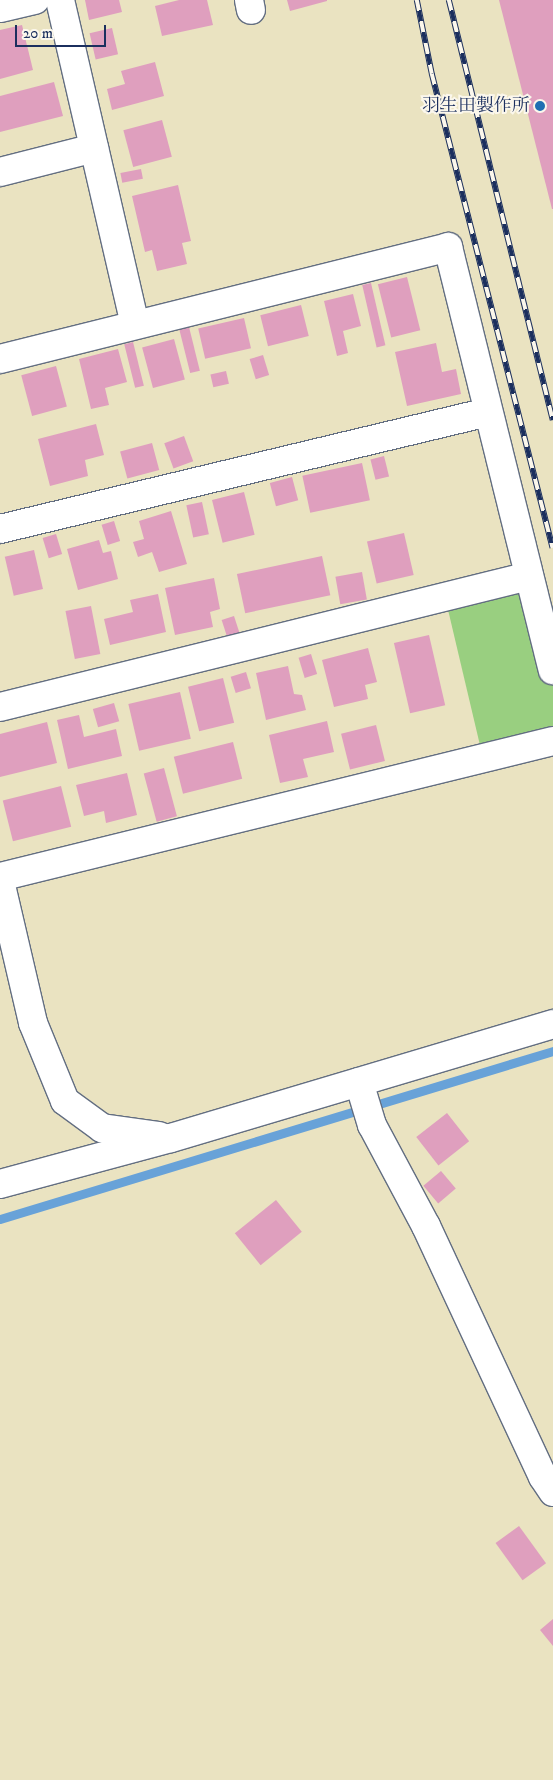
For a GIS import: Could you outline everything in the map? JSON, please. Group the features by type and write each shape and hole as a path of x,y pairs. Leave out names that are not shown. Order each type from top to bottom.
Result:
{"street":[{"path":"0,8 35,0"},
{"path":"60,0 135,324"},
{"path":"0,172 94,148"},
{"path":"0,359 448,247 553,670"},
{"path":"0,529 488,412"},
{"path":"0,707 529,576"},
{"path":"171,1138 102,1128 65,1100 33,1023 0,879 553,741"},
{"path":"0,1184 171,1138 553,1024"},
{"path":"359,1082 372,1125 426,1226 542,1477 553,1492"}],"green space":[{"path":"529,576 553,670 553,741 483,758 445,597"}],"building":[{"path":"85,0 119,0 122,12 89,20"},
{"path":"179,0 207,0 213,25 162,36 155,6"},
{"path":"287,0 327,0 327,1 290,11"},
{"name":"羽生田製作所","path":"499,0 553,0 553,209 552,209"},
{"path":"22,25 33,70 0,79 0,30"},
{"path":"112,28 118,54 96,59 90,33"},
{"path":"155,62 164,96 112,110 107,89 125,84 121,71"},
{"path":"54,82 63,116 0,132 0,96"},
{"path":"162,120 172,157 133,167 123,130"},
{"path":"141,169 143,179 122,183 120,173"},
{"path":"178,185 191,241 182,243 187,264 157,271 152,250 145,252 132,196"},
{"path":"407,277 420,330 391,338 378,284"},
{"path":"371,283 385,345 377,347 362,285"},
{"path":"353,294 361,326 343,331 348,353 337,356 324,301"},
{"path":"301,305 309,336 268,346 260,315"},
{"path":"244,318 251,348 205,359 198,329"},
{"path":"189,327 200,371 190,373 179,329"},
{"path":"174,339 185,380 153,388 142,348"},
{"path":"133,342 144,386 135,388 124,344"},
{"path":"436,343 442,372 456,369 461,394 407,406 395,352"},
{"path":"118,349 127,382 105,388 109,405 91,409 79,359"},
{"path":"263,355 269,375 256,379 250,359"},
{"path":"56,366 67,407 32,416 21,375"},
{"path":"226,371 229,384 213,387 210,375"},
{"path":"96,424 104,455 85,460 88,476 50,486 38,439"},
{"path":"184,436 193,461 174,469 164,443"},
{"path":"152,443 159,470 127,479 120,452"},
{"path":"384,456 389,476 375,480 370,459"},
{"path":"362,463 370,500 310,513 302,476"},
{"path":"292,477 298,500 276,506 270,483"},
{"path":"244,492 255,535 223,543 212,500"},
{"path":"202,502 209,534 193,538 186,505"},
{"path":"171,511 187,564 159,572 152,552 138,557 133,542 144,539 139,521"},
{"path":"114,521 120,541 108,545 102,525"},
{"path":"404,533 414,575 377,583 367,542"},
{"path":"56,534 62,554 49,558 43,538"},
{"path":"99,540 103,553 111,551 118,579 78,590 67,549"},
{"path":"34,550 43,589 14,596 5,557"},
{"path":"322,556 330,595 245,613 237,574"},
{"path":"362,572 367,600 340,604 335,577"},
{"path":"214,578 220,609 210,612 213,627 175,635 165,588"},
{"path":"158,594 166,632 110,645 104,619 133,612 130,600"},
{"path":"91,606 100,654 75,659 65,611"},
{"path":"234,616 240,635 228,639 222,620"},
{"path":"429,635 445,705 410,713 394,643"},
{"path":"368,648 377,682 365,685 368,699 334,707 322,660"},
{"path":"311,654 317,674 305,678 299,658"},
{"path":"288,666 294,694 302,695 306,710 266,720 256,673"},
{"path":"246,672 251,688 236,693 231,677"},
{"path":"223,678 234,723 199,731 188,687"},
{"path":"180,692 191,739 139,751 128,704"},
{"path":"114,703 119,721 98,727 93,709"},
{"path":"79,715 84,737 116,729 122,756 68,769 57,720"},
{"path":"327,721 334,752 303,759 308,777 280,783 269,735"},
{"path":"47,722 57,763 0,777 0,734"},
{"path":"376,725 385,761 350,770 341,734"},
{"path":"233,742 242,779 183,794 174,757"},
{"path":"164,768 177,816 157,822 144,773"},
{"path":"127,773 137,815 106,823 104,811 84,816 76,785"},
{"path":"61,786 71,827 13,841 3,801"},
{"path":"447,1113 469,1141 438,1165 416,1137"},
{"path":"441,1171 456,1189 438,1203 423,1186"},
{"path":"276,1200 302,1232 261,1265 235,1233"},
{"path":"519,1526 546,1563 523,1580 496,1543"},
{"path":"553,1619 553,1646 540,1630"}],"waterway":[{"path":"0,1219 553,1051"}],"railway":[{"path":"417,0 432,74 553,548"},
{"path":"449,0 553,420"}],"place":[{"name":"羽生田製作所","path":"540,106"}]}
